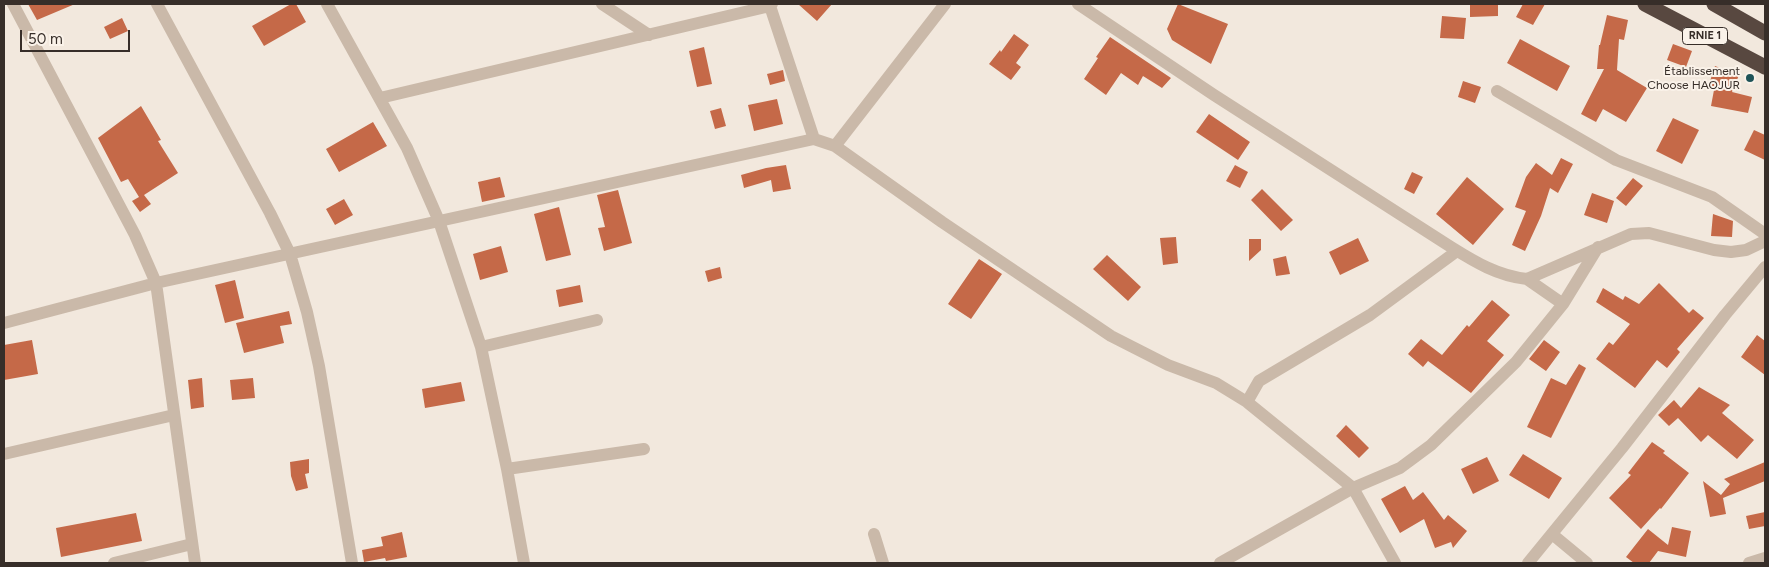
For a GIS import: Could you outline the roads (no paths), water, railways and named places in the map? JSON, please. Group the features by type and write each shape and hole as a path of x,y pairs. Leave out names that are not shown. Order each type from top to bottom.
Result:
{"highway":[{"name":"RNIE 1","path":"1645,4 1765,67"},
{"name":"RNIE 1","path":"1714,4 1765,33"}],"street":[{"path":"13,4 130,227 156,283 195,563"},
{"path":"157,4 270,213 290,254 307,312 319,366 352,563"},
{"path":"327,4 407,148 439,221 481,347 524,563"},
{"path":"602,4 649,35"},
{"path":"835,146 945,4"},
{"path":"1078,4 1222,100 1478,264 1510,277 1527,279 1564,304"},
{"path":"380,98 771,5 814,139"},
{"path":"1497,91 1616,160 1712,197 1765,234"},
{"path":"4,323 156,283 814,139 835,146 1111,336 1168,365 1216,383 1247,402 1353,488 1395,563"},
{"path":"1527,279 1631,234 1649,233 1714,250 1731,252 1746,250 1765,241"},
{"path":"1220,563 1353,488 1400,468 1431,445 1516,362 1564,304 1598,247"},
{"path":"1247,402 1259,381 1370,314 1458,251"},
{"path":"1528,563 1622,448 1725,315 1765,267"},
{"path":"481,347 597,320"},
{"path":"4,454 174,415"},
{"path":"507,470 644,448"},
{"path":"874,534 883,563"},
{"path":"1552,534 1587,563"},
{"path":"114,563 192,544"},
{"path":"1749,563 1765,558"}],"place":[{"name":"Établissement Choose HAOJUR","path":"1750,78"}]}
